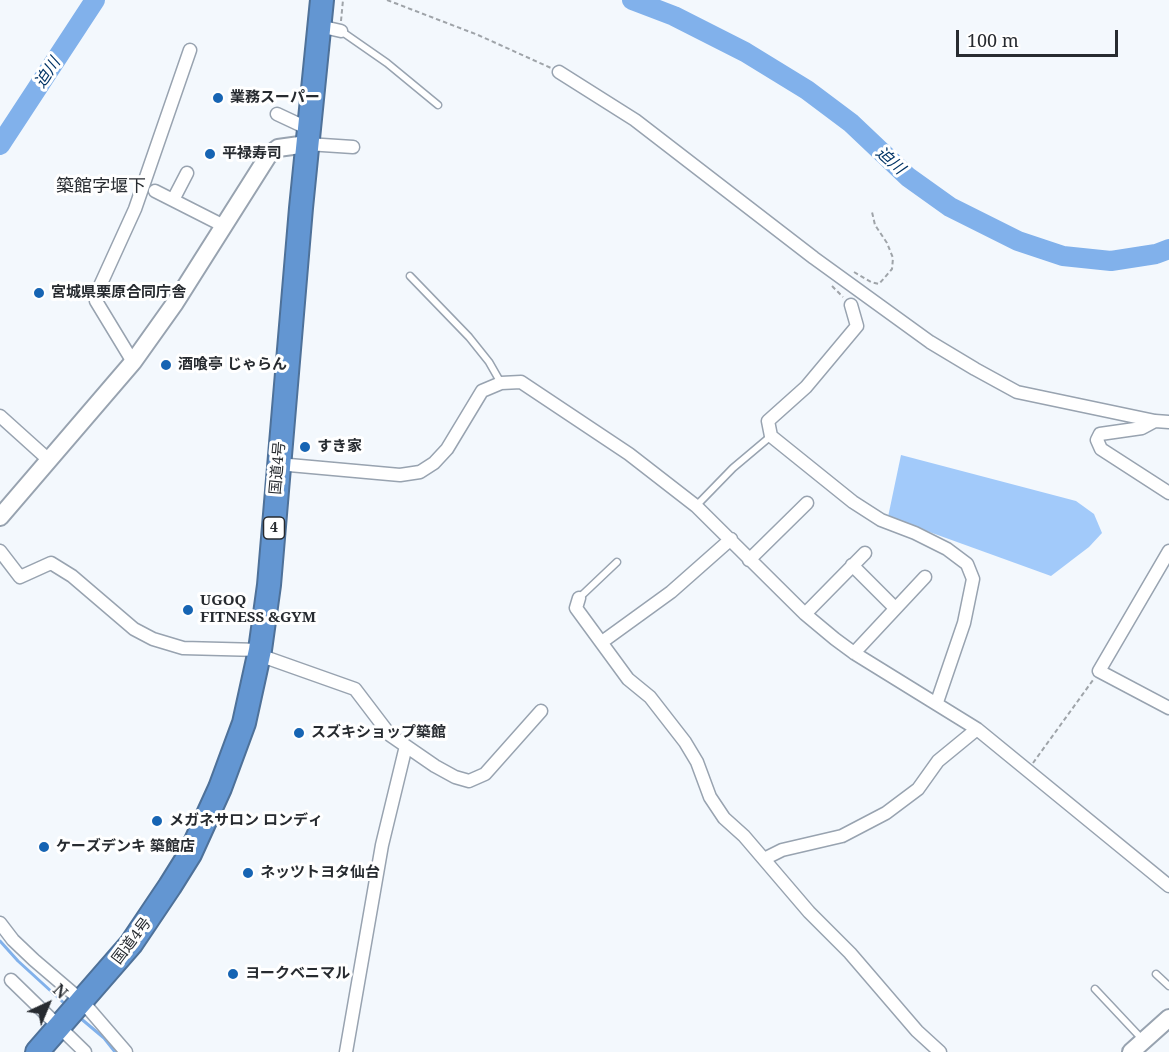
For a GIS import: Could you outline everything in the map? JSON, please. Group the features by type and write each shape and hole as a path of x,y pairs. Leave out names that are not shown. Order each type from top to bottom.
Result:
{"highway":[{"name":"国道4号","path":"38,1052 137,936 190,854 235,752 250,702 260,652 269,585 308,137 330,29 332,3"}],"street":[{"path":"133,362 96,301 99,288 135,209 190,50"},
{"path":"559,72 635,120 814,258 930,342 975,369 1017,392 1169,422"},
{"path":"277,114 308,137 353,147"},
{"path":"0,517 133,362 175,303 268,156 278,148 308,137"},
{"path":"173,200 186,173"},
{"path":"155,191 224,226"},
{"path":"851,305 857,326 806,387 768,421 771,436 853,502 881,520 947,549 967,564 972,579 964,623 937,702"},
{"path":"278,464 400,475 420,472 434,463 447,449 483,391 501,382 521,382 629,454 696,506 805,614 854,653 937,702 977,729 1169,886"},
{"path":"0,416 50,460"},
{"path":"1155,421 1142,428 1100,434 1097,440 1101,449 1169,493"},
{"path":"749,560 807,503"},
{"path":"602,642 671,592 731,539"},
{"path":"0,551 20,577 51,563 72,576 134,629 153,639 183,648 260,652 355,689 390,735 455,777 469,781 484,774 541,711"},
{"path":"1169,551 1099,671 1169,708"},
{"path":"805,614 865,553"},
{"path":"852,565 895,608"},
{"path":"854,653 925,578"},
{"path":"579,598 576,608 628,679 650,697 685,742 697,762 710,797 724,818 764,859 809,912 864,968 917,1031 940,1052"},
{"path":"764,859 782,850 842,836 886,813 918,789 938,761 977,729"},
{"path":"346,1052 382,845 406,746"},
{"path":"0,923 34,960 70,1015 85,1052"},
{"path":"12,980 126,1052"},
{"path":"1138,1047 1169,1018"}],"lane":[{"path":"330,29 387,63 438,105"},
{"path":"410,276 469,337 501,382"},
{"path":"696,506 733,468 771,436"},
{"path":"579,598 617,562"},
{"path":"1156,974 1169,986"},
{"path":"1095,989 1138,1047"}],"path":[{"path":"332,3 343,0"},
{"path":"387,0 478,35 559,72"},
{"path":"850,269 871,282 879,284 892,269 893,258 887,243 875,225 872,212"},
{"path":"1028,770 1099,671"}],"shaded area":[{"path":"901,455 1076,501 1094,514 1102,533 1089,547 1051,576 888,517"}],"waterway":[{"name":"迫川","path":"0,145 95,0"},
{"name":"迫川","path":"632,0 674,16 745,52 807,90 851,123 908,177 950,207 1018,241 1063,256 1111,261 1156,254 1169,249"},
{"path":"0,941 18,961 65,1004"},
{"path":"79,1017 104,1038 115,1052"}],"place":[{"name":"業務スーパー","path":"218,98"},
{"name":"平禄寿司","path":"210,154"},
{"name":"宮城県栗原合同庁舎","path":"39,293"},
{"name":"酒喰亭 じゃらん","path":"166,365"},
{"name":"すき家","path":"305,447"},
{"name":"UGOQ FITNESS &GYM","path":"188,610"},
{"name":"スズキショップ築館","path":"299,733"},
{"name":"メガネサロン ロンディ","path":"157,821"},
{"name":"ケーズデンキ 築館店","path":"44,847"},
{"name":"ネッツトヨタ仙台","path":"248,873"},
{"name":"ヨークベニマル","path":"233,974"}],"district":[{"name":"築館字堰下","path":"101,187"}]}
